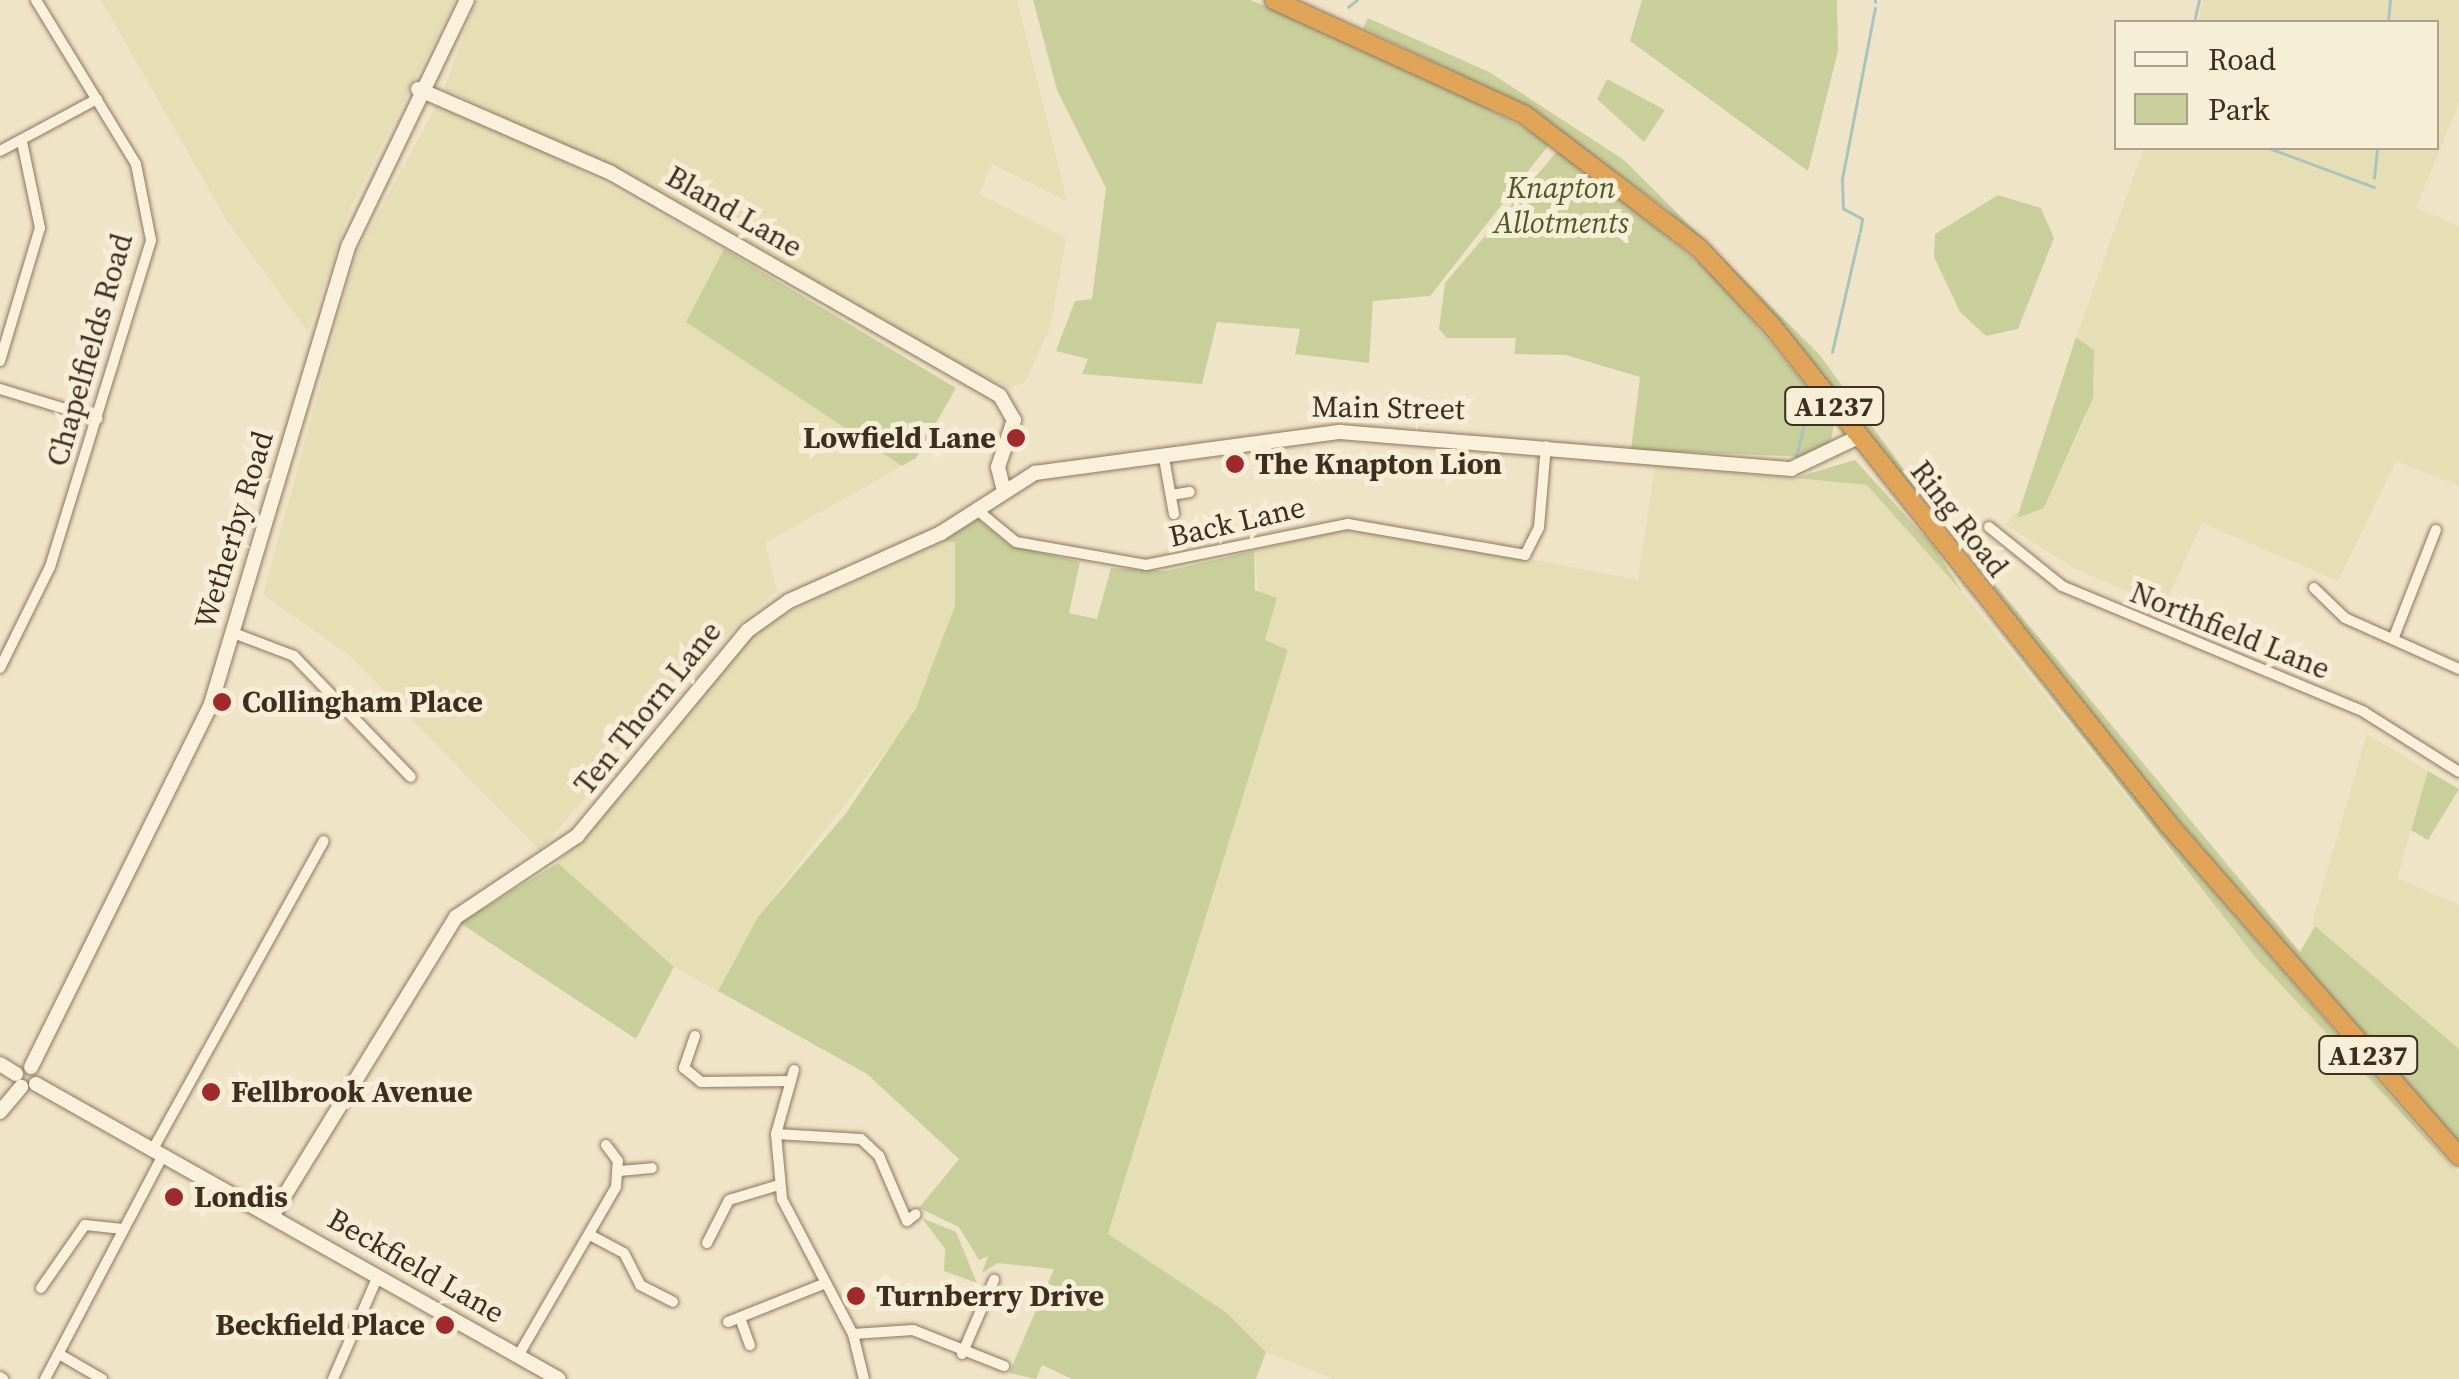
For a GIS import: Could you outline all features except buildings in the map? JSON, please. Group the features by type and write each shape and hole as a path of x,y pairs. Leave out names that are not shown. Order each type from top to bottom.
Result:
{"highway":[{"name":"Ring Road","path":"1274,0 1462,80 1615,176 1772,326 2170,826 2459,1156"}],"street":[{"name":"Chapelfields Road","path":"0,668 50,567 98,418 151,227 136,164 36,0"},
{"name":"Wetherby Road","path":"24,1082 204,719 332,294 418,90 466,0"},
{"name":"Bland Lane","path":"418,90 611,173 1010,406 998,467 1004,490"},
{"path":"0,150 97,100"},
{"path":"0,361 40,228 22,142"},
{"path":"0,388 98,418"},
{"name":"Main Street","path":"929,539 1004,490 1060,464 1164,458 1313,433 1546,445 1791,469 1858,437"},
{"name":"Back Lane","path":"976,509 1016,542 1146,565 1348,524 1518,556 1534,544 1546,445"},
{"path":"1164,458 1174,514"},
{"path":"1171,495 1190,492"},
{"name":"Northfield Lane","path":"1989,527 2062,586 2364,712 2459,772"},
{"path":"2394,637 2436,530"},
{"name":"Ten Thorn Lane","path":"272,1216 456,917 578,836 760,620 929,539"},
{"path":"2314,588 2345,618 2459,669"},
{"path":"232,632 294,656 411,776"},
{"path":"45,1379 158,1152 324,840"},
{"path":"695,1036 680,1069 723,1087 792,1075 776,1134 779,1185 800,1246 826,1282 853,1334 864,1379"},
{"name":"Beckfield Lane","path":"0,1064 24,1082 158,1152 559,1379"},
{"path":"0,1112 24,1082"},
{"path":"776,1134 868,1144 908,1220"},
{"path":"606,1146 619,1171"},
{"path":"619,1171 652,1168"},
{"path":"518,1356 590,1235 619,1171"},
{"path":"706,1242 716,1230 729,1200 779,1185"},
{"path":"40,1288 85,1225 122,1228"},
{"path":"590,1235 624,1253 640,1285 672,1302"},
{"path":"332,1379 378,1276"},
{"path":"962,1354 994,1280"},
{"path":"728,1322 826,1282"},
{"path":"740,1318 750,1345"},
{"path":"853,1334 913,1330 962,1354 1004,1366"},
{"path":"59,1354 102,1379"}],"shaded area":[{"path":"101,0 455,0 351,207 308,332 227,221"},
{"path":"477,0 1017,0 1067,201 992,164 979,194 1066,238 1051,325 1025,382 1010,388 937,355 670,197 444,89"},
{"path":"2203,0 2459,0 2459,102 2416,208 2459,226 2459,486 2396,461 2338,581 2202,523 2164,606 2075,569 2006,525 2013,514 2044,508 2086,418 2094,350 2076,337 2143,150 2439,150 2439,20 2198,20"},
{"path":"436,106 531,144 724,249 687,322 902,466 765,543 777,591 707,652 540,851 349,655 263,595 356,255"},
{"path":"1655,466 1867,485 1963,593 2255,957 2459,1175 2459,1379 1333,1379 1266,1352 1227,1313 1108,1235 1288,650 1265,641 1254,551 1339,531 1393,532 1638,580"},
{"path":"943,541 955,542 955,606 935,672 902,731 758,917 718,991 674,967 558,863 761,625"},
{"path":"2367,734 2428,771 2397,878 2459,905 2459,1049 2312,923"}],"green space":[{"path":"1033,0 1250,0 1364,44 1551,142 1430,296 1373,301 1369,363 1295,354 1300,329 1217,322 1202,384 1082,374 1088,359 1056,351 1075,301 1092,299 1106,188 1057,90"},
{"path":"1642,0 1837,0 1838,51 1808,171 1630,41"},
{"path":"1368,18 1489,72 1624,160 1819,354 1937,515 1667,209 1511,99 1363,28"},
{"path":"1607,79 1665,110 1644,142 1597,99"},
{"name":"Knapton Allotments","path":"1559,149 1716,277 1835,421 1830,444 1810,457 1631,450 1640,377 1566,355 1514,354 1516,338 1447,338 1439,329 1445,283"},
{"path":"1998,195 2041,208 2054,238 2018,329 1986,336 1960,312 1934,257 1935,234"},
{"path":"724,249 956,388 916,458 902,466 686,322"},
{"path":"2076,337 2094,350 2093,398 2044,508 2017,518"},
{"path":"1855,460 1934,547 1963,593 1867,485 1794,478"},
{"path":"978,519 1009,545 1080,562 1069,613 1097,619 1111,568 1166,571 1254,551 1255,590 1277,598 1265,640 1288,650 1108,1234 1227,1313 1266,1352 1256,1379 1072,1379 1042,1365 1036,1379 1009,1373 1054,1269 998,1263 982,1273 988,1256 979,1260 959,1227 919,1208 959,1159 867,1074 718,991 758,917 847,812 916,708 955,606 955,542 943,541"},
{"path":"1957,539 2300,952 2315,926 2459,1049 2459,1147 2087,714"},
{"path":"1983,610 2199,874 2459,1175 2255,957"},
{"path":"2428,771 2459,789 2428,840 2411,830"},
{"path":"558,863 674,967 636,1039 460,923"},
{"path":"922,1218 956,1232 977,1283 944,1271 945,1249"}],"waterway":[{"path":"1348,7 1357,0"},
{"path":"2194,20 2199,0"},
{"path":"2388,20 2390,0"},
{"path":"1860,232 1862,219 1843,209 1842,179 1875,8"},
{"path":"2274,150 2374,187"},
{"path":"2374,178 2377,150"},
{"path":"1832,352 1859,235"},
{"path":"1796,456 1809,405"}],"place":[{"name":"Lowfield Lane","path":"1016,438"},
{"name":"The Knapton Lion","path":"1235,464"},
{"name":"Collingham Place","path":"222,702"},
{"name":"Fellbrook Avenue","path":"211,1092"},
{"name":"Londis","path":"174,1197"},
{"name":"Turnberry Drive","path":"856,1296"},
{"name":"Beckfield Place","path":"445,1325"}]}
